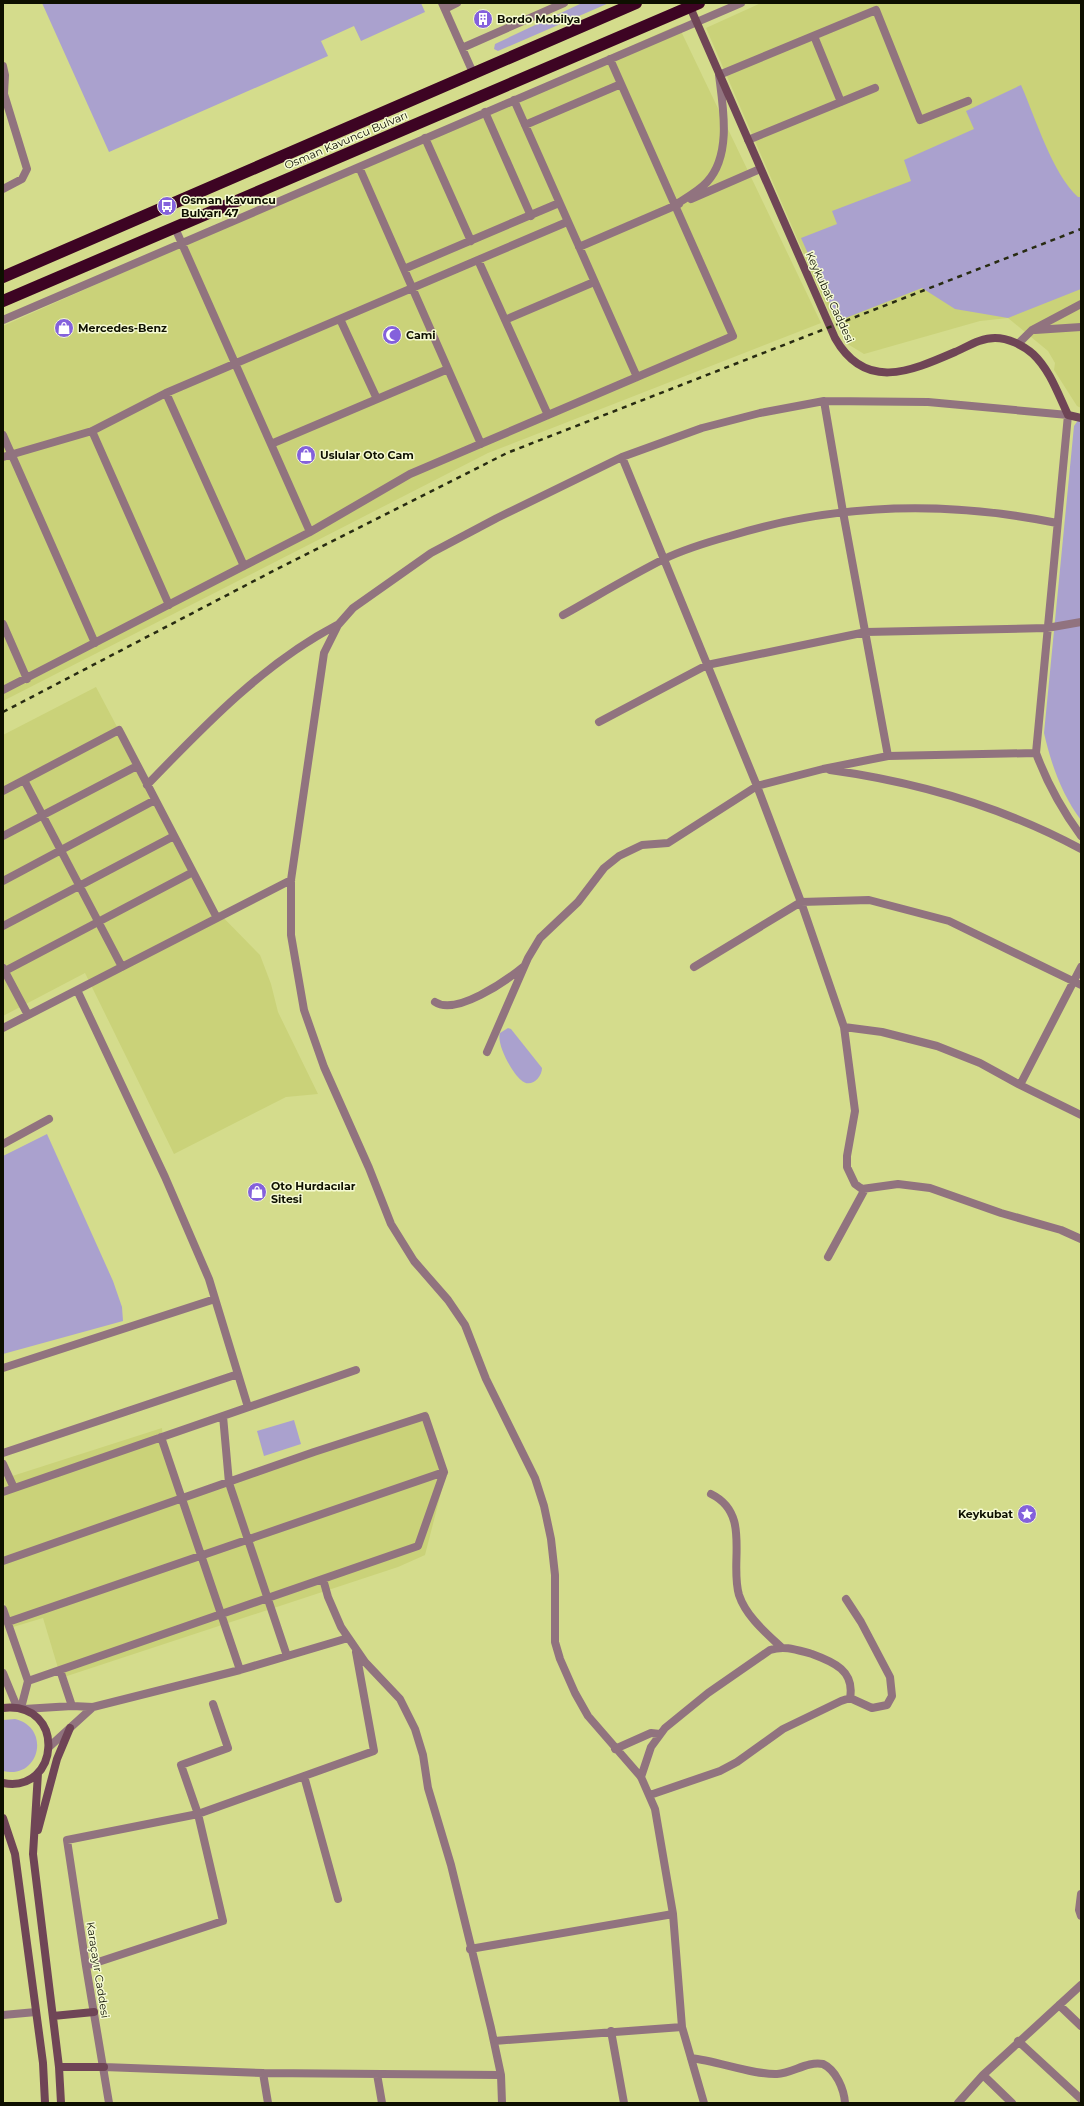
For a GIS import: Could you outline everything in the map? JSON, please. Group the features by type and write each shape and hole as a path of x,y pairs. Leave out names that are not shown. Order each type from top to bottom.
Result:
{"highway":[{"name":"Osman Kavuncu Bulvarı","path":"3,277 474,75 636,3"},
{"name":"Osman Kavuncu Bulvarı","path":"3,301 693,4"}],"street":[{"path":"457,3 444,6 474,75"},
{"path":"462,48 564,3"},
{"path":"3,320 741,3"},
{"name":"Keykubat Caddesi","path":"693,4 696,22 760,169 835,338 846,354 860,366 873,372 886,373 929,362 987,339 1002,338 1018,344 1032,353 1042,364 1068,414"},
{"path":"675,205 707,182 720,160 723,128 719,75 876,10 920,120 968,101"},
{"path":"814,36 841,102"},
{"path":"3,690 27,679 310,532 410,474 733,336 610,59"},
{"path":"3,66 5,75 4,94 27,169 22,180 3,189"},
{"path":"525,125 621,84"},
{"path":"748,140 875,88"},
{"path":"514,100 636,378"},
{"path":"486,112 531,216"},
{"path":"425,138 471,241"},
{"path":"359,167 481,444"},
{"path":"579,247 760,169"},
{"path":"404,269 559,203"},
{"path":"3,457 92,431 166,393 567,222"},
{"path":"175,228 234,364 310,532"},
{"path":"478,260 548,415"},
{"path":"505,320 594,282"},
{"path":"1018,344 1032,330 1081,304"},
{"path":"340,318 376,399"},
{"path":"1032,330 1081,328"},
{"path":"271,444 448,369"},
{"path":"166,393 244,566"},
{"path":"824,400 888,756"},
{"path":"704,2103 682,2027 673,1914 656,1814 650,1795 641,1777 596,1728 581,1704 557,1651 555,1642 554,1575 551,1539 544,1506 535,1478 486,1379 465,1325 448,1300 414,1261 391,1224 316,1049 301,997 293,952 290,918 291,880 321,664 327,643 338,625 361,601 431,553 497,518 622,457 675,437 728,421 824,400 928,402 1068,414 1081,418"},
{"path":"1068,414 1036,753 1054,794 1081,836"},
{"path":"92,431 169,605"},
{"path":"3,435 95,643"},
{"path":"622,457 757,786 801,902 844,1027 855,1111 847,1156 847,1167 855,1184 865,1189 898,1184 930,1188 1001,1213 1061,1230 1081,1238"},
{"path":"563,615 665,559 714,540 765,526 843,512 897,508 950,509 1004,514 1057,523"},
{"path":"599,722 707,665 866,632 1047,628 1081,622"},
{"path":"3,624 27,679"},
{"path":"147,785 202,730 273,666 305,643 338,625"},
{"path":"3,792 118,730 217,918"},
{"path":"487,1052 525,965 540,938 578,902 611,862 636,847 668,843 757,786 823,768 888,756 1036,753"},
{"path":"3,836 137,766"},
{"path":"823,768 879,778 956,797 1028,824 1081,849"},
{"path":"24,780 122,967"},
{"path":"3,881 155,800"},
{"path":"3,926 174,836"},
{"path":"28,1015 4,971 193,872"},
{"path":"3,1028 291,880"},
{"path":"694,967 801,902 869,900 949,921 1081,985"},
{"path":"435,1002 442,1006 450,1006 474,997 499,985 525,965"},
{"path":"1020,1085 1081,967"},
{"path":"77,990 166,1177 209,1279 248,1407"},
{"path":"844,1027 888,1033 937,1046 980,1063 1020,1085 1081,1115"},
{"path":"3,1144 49,1119"},
{"path":"828,1257 865,1189"},
{"path":"3,1368 215,1299"},
{"path":"3,1492 356,1370"},
{"path":"3,1453 238,1374"},
{"path":"223,1416 228,1483 287,1656"},
{"path":"3,1561 314,1452 424,1416 444,1472 418,1546 28,1681"},
{"path":"161,1437 240,1670"},
{"path":"3,1464 14,1488"},
{"path":"8,1622 444,1472"},
{"path":"711,1494 726,1505 734,1524 738,1546 736,1581 743,1603 754,1620 781,1647"},
{"path":"323,1579 334,1612 356,1652 400,1699 416,1729 423,1755 428,1788 451,1865 470,1949 494,2041 500,2075 502,2103"},
{"path":"650,1795 720,1771 744,1757 783,1729 850,1698 872,1708 882,1707 890,1702 892,1688 890,1676 862,1622 846,1599"},
{"path":"3,1609 28,1681 20,1708"},
{"path":"3,1708 72,1706 93,1707 240,1670 348,1638"},
{"path":"641,1777 651,1747 660,1734 734,1674 764,1652 781,1647 793,1648 836,1664 848,1677 851,1687 850,1698"},
{"path":"198,1814 374,1751 356,1652"},
{"path":"60,1670 72,1706"},
{"path":"3,1673 20,1708 41,1721 48,1733 49,1747 46,1761 38,1773 19,1783 3,1782"},
{"path":"86,1966 223,1921 198,1814 181,1765 228,1748 213,1704"},
{"path":"49,1747 93,1707"},
{"path":"33,1854 50,1780 70,1728"},
{"path":"615,1749 650,1733 660,1734"},
{"path":"38,1773 33,1854 59,2067 61,2103"},
{"path":"304,1776 338,1899"},
{"name":"Karaçayır Caddesi","path":"109,2103 67,1840 198,1814"},
{"path":"3,1818 15,1854 43,2063 45,2103"},
{"path":"1080,1912 1081,1894"},
{"path":"470,1949 673,1914"},
{"path":"958,2103 983,2075 1018,2041 1081,1985"},
{"path":"1059,2005 1081,2026"},
{"path":"3,2015 36,2012"},
{"path":"53,2016 94,2012"},
{"path":"494,2041 611,2031 682,2027"},
{"path":"611,2031 624,2103"},
{"path":"1018,2041 1081,2099"},
{"path":"691,2058 715,2061 767,2074 779,2074 810,2065 823,2064 827,2066 840,2084 844,2093 845,2103"},
{"path":"59,2067 104,2067 263,2073 500,2075"},
{"path":"263,2073 268,2103"},
{"path":"377,2074 382,2103"},
{"path":"983,2075 1012,2103"}],"shaded area":[{"path":"42,3 421,3 425,12 361,41 354,26 321,41 328,56 109,152"},
{"path":"582,3 609,3 498,51 494,49 495,44"},
{"path":"761,3 1081,3 1081,408 1077,406 1054,370 1055,363 1048,351 1008,318 980,321 864,354 846,343 826,305 706,28"},
{"path":"678,25 821,323 488,453 3,701 3,326"},
{"path":"1021,85 1052,160 1069,187 1078,197 1081,197 1081,289 1008,318 955,309 922,288 838,321 801,238 837,224 832,211 911,181 904,160 974,129 966,111"},
{"path":"1081,416 1081,820 1068,800 1058,779 1044,733 1074,426"},
{"path":"96,687 211,905 260,955 271,984 278,1012 318,1094 286,1097 174,1154 85,973 3,1016 3,735"},
{"path":"508,1028 511,1029 542,1068 538,1079 532,1083 521,1080 509,1065 499,1038 500,1033"},
{"path":"47,1134 113,1281 122,1307 123,1321 3,1354 3,1156"},
{"path":"427,1411 445,1477 425,1555 398,1567 61,1678 43,1618 13,1627 3,1599 3,1479 162,1428 163,1441 173,1474 187,1498"},
{"path":"294,1420 301,1444 264,1456 257,1431"},
{"path":"15,1719 27,1724 34,1732 37,1742 36,1752 32,1761 25,1768 15,1772 3,1771 3,1720"}],"railway":[{"path":"3,712 277,569 507,453 1081,229"}],"place":[{"name":"Bordo Mobilya","path":"483,19"},
{"name":"Osman Kavuncu Bulvarı 47","path":"167,206"},
{"name":"Mercedes-Benz","path":"64,328"},
{"name":"Cami","path":"392,335"},
{"name":"Uslular Oto Cam","path":"306,455"},
{"name":"Oto Hurdacılar Sitesi","path":"257,1192"},
{"name":"Keykubat","path":"1027,1514"}]}
